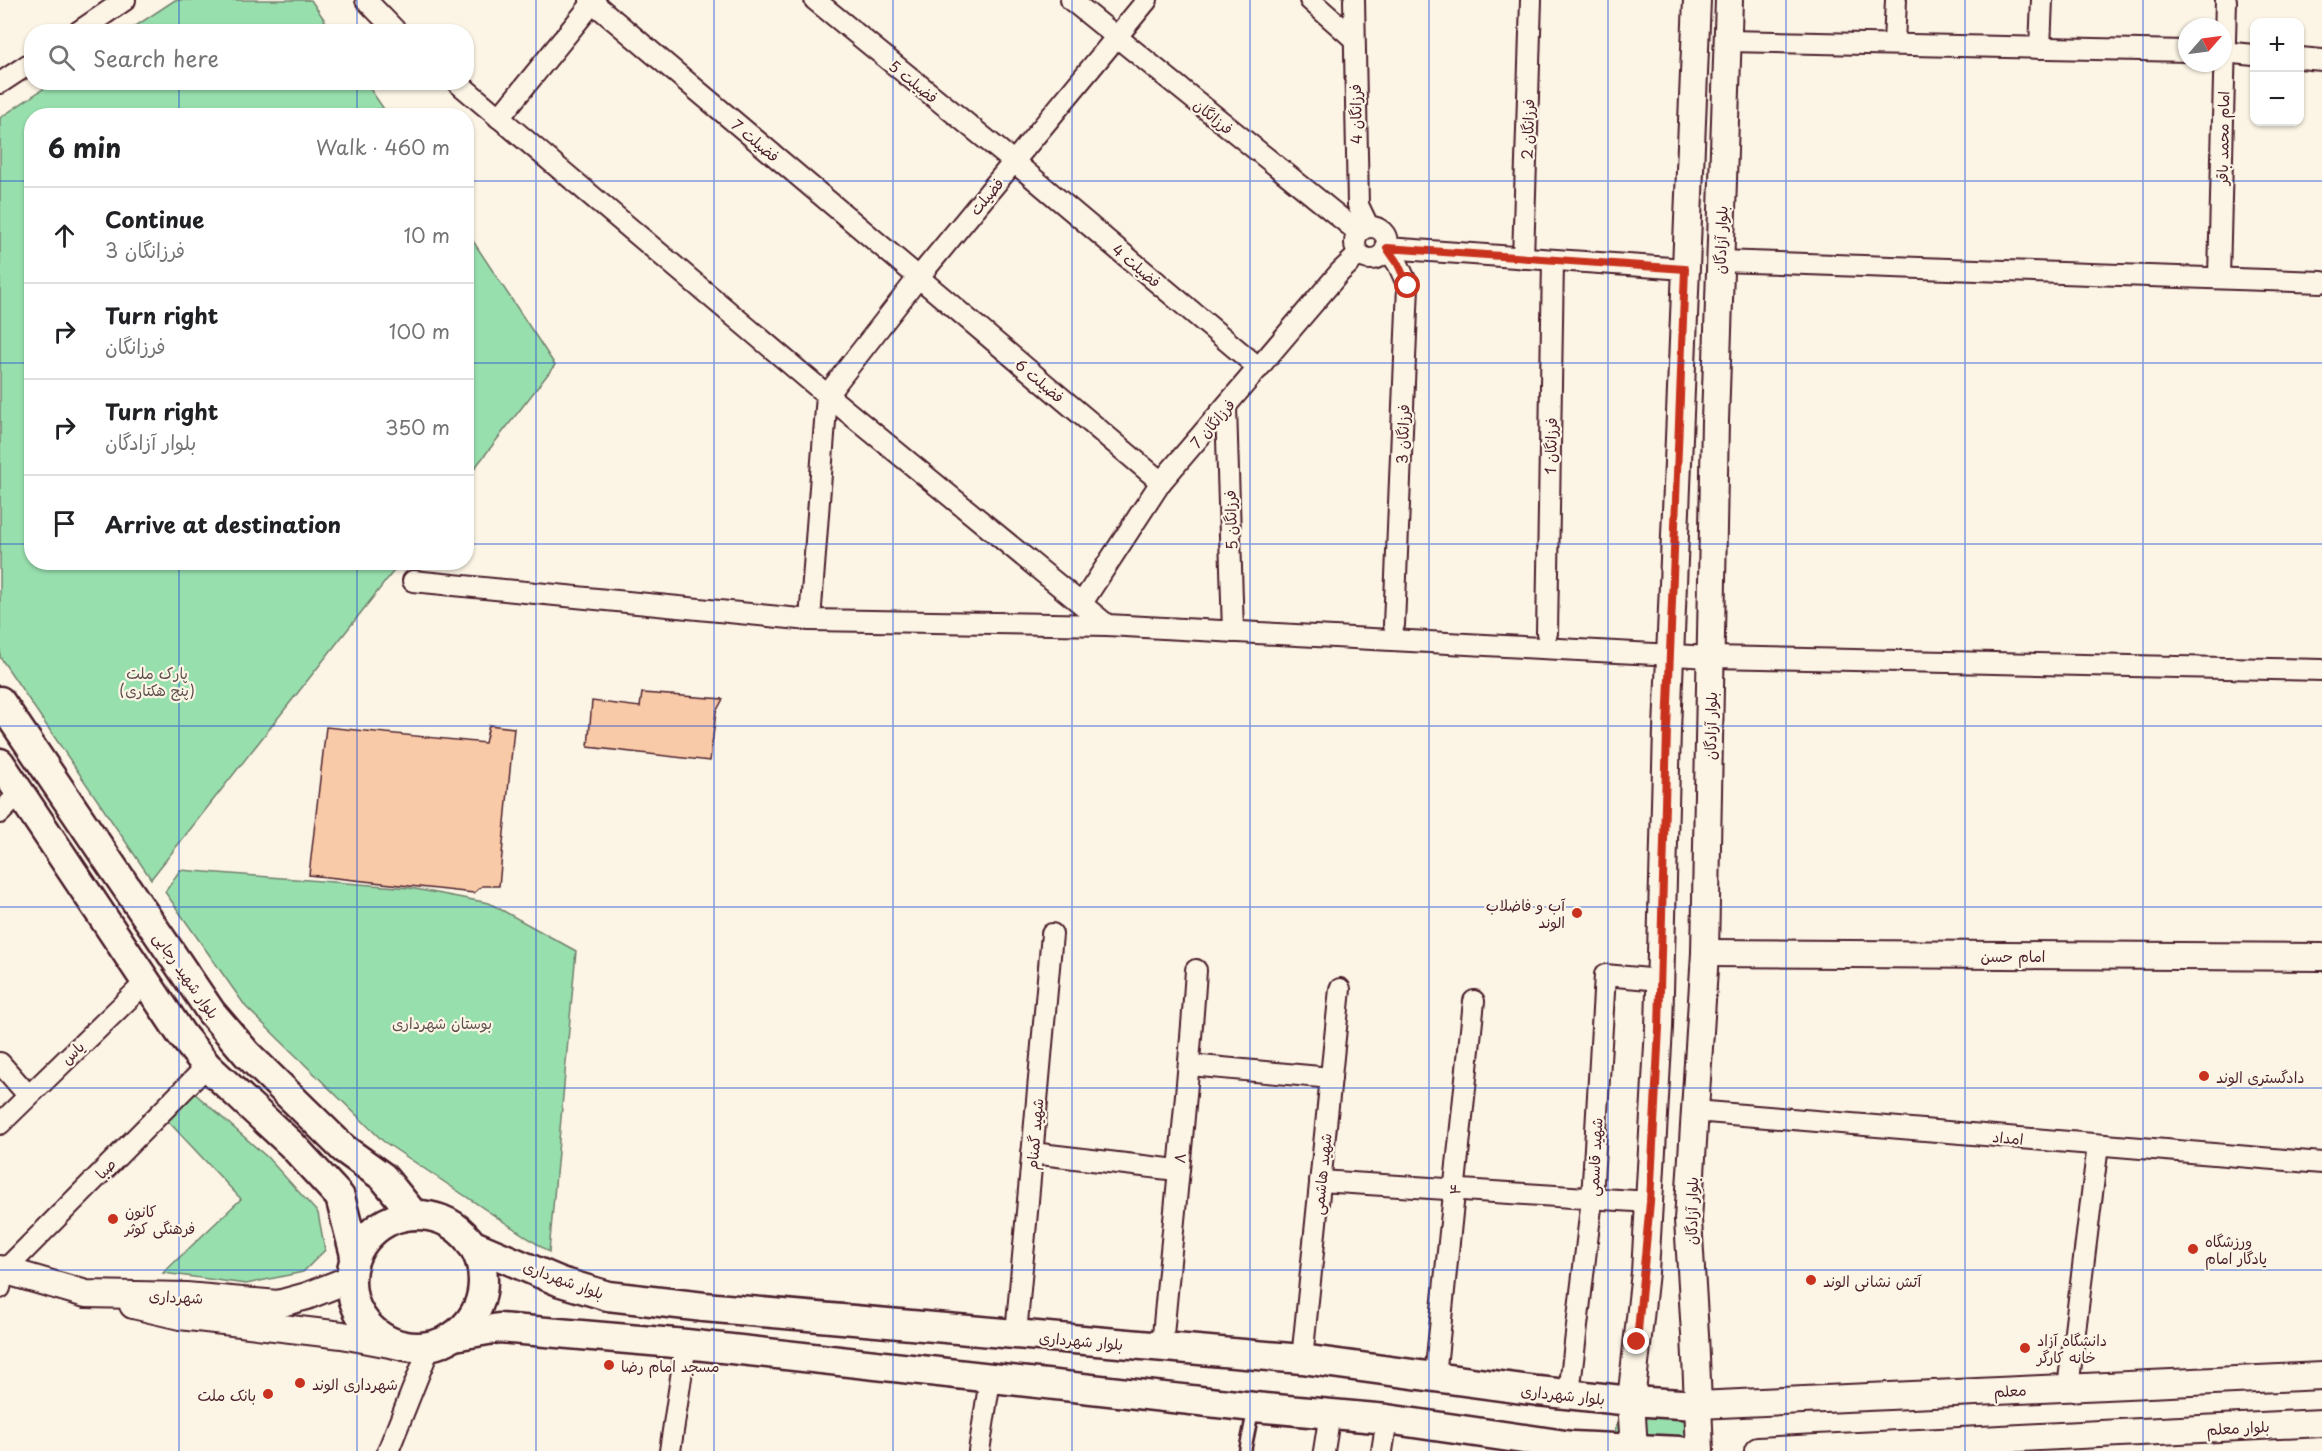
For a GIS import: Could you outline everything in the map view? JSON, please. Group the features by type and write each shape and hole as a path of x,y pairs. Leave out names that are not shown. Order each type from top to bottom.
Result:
{"main road":[{"name":"بلوار شهید رجایی","path":"0,701 211,1012 247,1054 344,1149 383,1177 414,1215"},
{"path":"0,763 181,1034 207,1066 292,1144 340,1197 353,1267 354,1302 365,1323 383,1339 430,1343 499,1328 686,1344 990,1379 1387,1419 1572,1446 1680,1451"},
{"path":"353,1267 369,1234 389,1220 414,1215 436,1218 456,1228 471,1244 480,1263 483,1283 479,1303 470,1322 430,1343"},
{"name":"بلوار شهرداری","path":"471,1244 561,1282 608,1296 704,1307 1302,1359 1569,1394 1698,1405"}],"street":[{"path":"90,24 125,0"},
{"path":"366,0 389,24"},
{"name":"فضیلت 5","path":"814,0 1014,162"},
{"name":"فرزانگان","path":"1071,0 1363,229"},
{"name":"فضیلت","path":"827,394 918,278 1115,36 1147,0"},
{"path":"1310,0 1353,38"},
{"name":"فرزانگان 4","path":"1354,0 1358,205 1363,229"},
{"name":"فرزانگان 2","path":"1523,258 1531,0"},
{"path":"1634,1450 1631,1401 1650,1202 1660,980 1670,655 1697,0"},
{"name":"بلوار آزادگان","path":"1700,1451 1688,1220 1705,953 1720,261 1729,0"},
{"path":"1894,43 1896,0"},
{"path":"2040,48 2042,0"},
{"name":"امام محمد باقر","path":"2225,18 2226,0"},
{"path":"499,118 593,1"},
{"name":"فضیلت 7","path":"593,1 918,278"},
{"path":"1728,40 2178,51"},
{"path":"2232,53 2250,55"},
{"path":"2304,58 2322,60"},
{"path":"0,83 24,67"},
{"name":"امام محمد باقر","path":"2219,277 2224,72"},
{"path":"466,90 827,394 1107,625"},
{"name":"فضیلت 4","path":"1014,162 1259,368"},
{"path":"1379,228 1387,236 1387,248 1380,257 1369,260 1359,254 1354,243 1363,229 1379,228"},
{"path":"1387,248 1685,269"},
{"name":"فرزانگان 3","path":"1387,248 1398,264 1408,286 1394,625"},
{"name":"فرزانگان 7","path":"1082,603 1161,482 1340,272 1359,254"},
{"name":"فرزانگان 1","path":"1547,633 1553,260"},
{"path":"1720,261 2322,282"},
{"name":"فضیلت 6","path":"918,278 1161,482"},
{"path":"810,620 827,394"},
{"name":"فرزانگان 5","path":"1226,407 1233,632"},
{"path":"413,581 810,620 1107,625 1711,657 2322,670"},
{"path":"0,813 20,793"},
{"name":"شهید گمنام","path":"1016,1334 1052,934"},
{"name":"امام حسن","path":"1705,953 2322,957"},
{"name":"۸","path":"1162,1347 1177,1170 1190,1065 1196,970"},
{"name":"شهید قاسمی","path":"1569,1394 1592,1199 1605,975 1660,980"},
{"name":"یاس","path":"0,1124 146,982"},
{"name":"شهید هاشمی","path":"1302,1359 1340,989"},
{"name":"۴","path":"1435,1377 1474,1001"},
{"path":"0,1063 28,1095"},
{"path":"1190,1065 1331,1078"},
{"name":"صبا","path":"1,1276 207,1066"},
{"name":"امداد","path":"1695,1111 2322,1163"},
{"path":"2068,1388 2098,1144"},
{"path":"1032,1153 1177,1170"},
{"path":"1320,1181 1650,1202"},
{"name":"شهرداری","path":"1,1276 86,1294 186,1296 278,1304 308,1296 353,1267"},
{"path":"86,1294 180,1316 430,1343 388,1451"},
{"path":"670,1451 686,1344"},
{"name":"معلم","path":"1698,1405 2322,1376"},
{"path":"979,1451 990,1379"},
{"path":"1324,1451 1330,1413"},
{"path":"1382,1451 1387,1419"},
{"name":"بلوار معلم","path":"1758,1451 2322,1423"}],"lane":[{"path":"1245,1451 1254,1407"}],"green space":[{"path":"175,0 311,0 327,24 139,24"},
{"name":"پارک ملت (پنج هکتاری)","path":"42,90 371,90 383,108 24,108 24,570 394,570 151,879 0,657 0,118"},
{"path":"474,243 555,365 474,469"},
{"name":"بوستان شهرداری","path":"180,870 410,888 489,903 576,951 549,1252 383,1141 246,1007 165,892"},
{"path":"192,1091 267,1157 318,1213 325,1250 303,1272 246,1284 163,1273 241,1199 166,1119"},
{"path":"1656,1388 1681,1393 1698,1405 1709,1424 1711,1450 1614,1447 1616,1425 1623,1409 1636,1397"}],"building":[{"path":"642,693 723,699 716,712 710,761 588,747 592,701 640,707"},
{"path":"489,725 514,728 499,886 482,886 474,893 309,875 326,727 485,743"}],"place":[{"name":"آب و فاضلاب الوند","path":"1577,913"},
{"name":"دادگستری الوند","path":"2204,1076"},
{"name":"کانون فرهنگی کوثر","path":"113,1219"},
{"name":"ورزشگاه یادگار امام","path":"2193,1249"},
{"name":"آتش نشانی الوند","path":"1811,1280"},
{"name":"دانشگاه آزاد خانه کارگر","path":"2025,1348"},
{"name":"مسجد امام رضا","path":"609,1365"},
{"name":"شهرداری الوند","path":"300,1383"},
{"name":"بانک ملت","path":"268,1394"}],"route":[{"path":"1408,286 1398,264 1387,248 1685,269 1667,730 1659,1028 1650,1202 1637,1342"}]}
